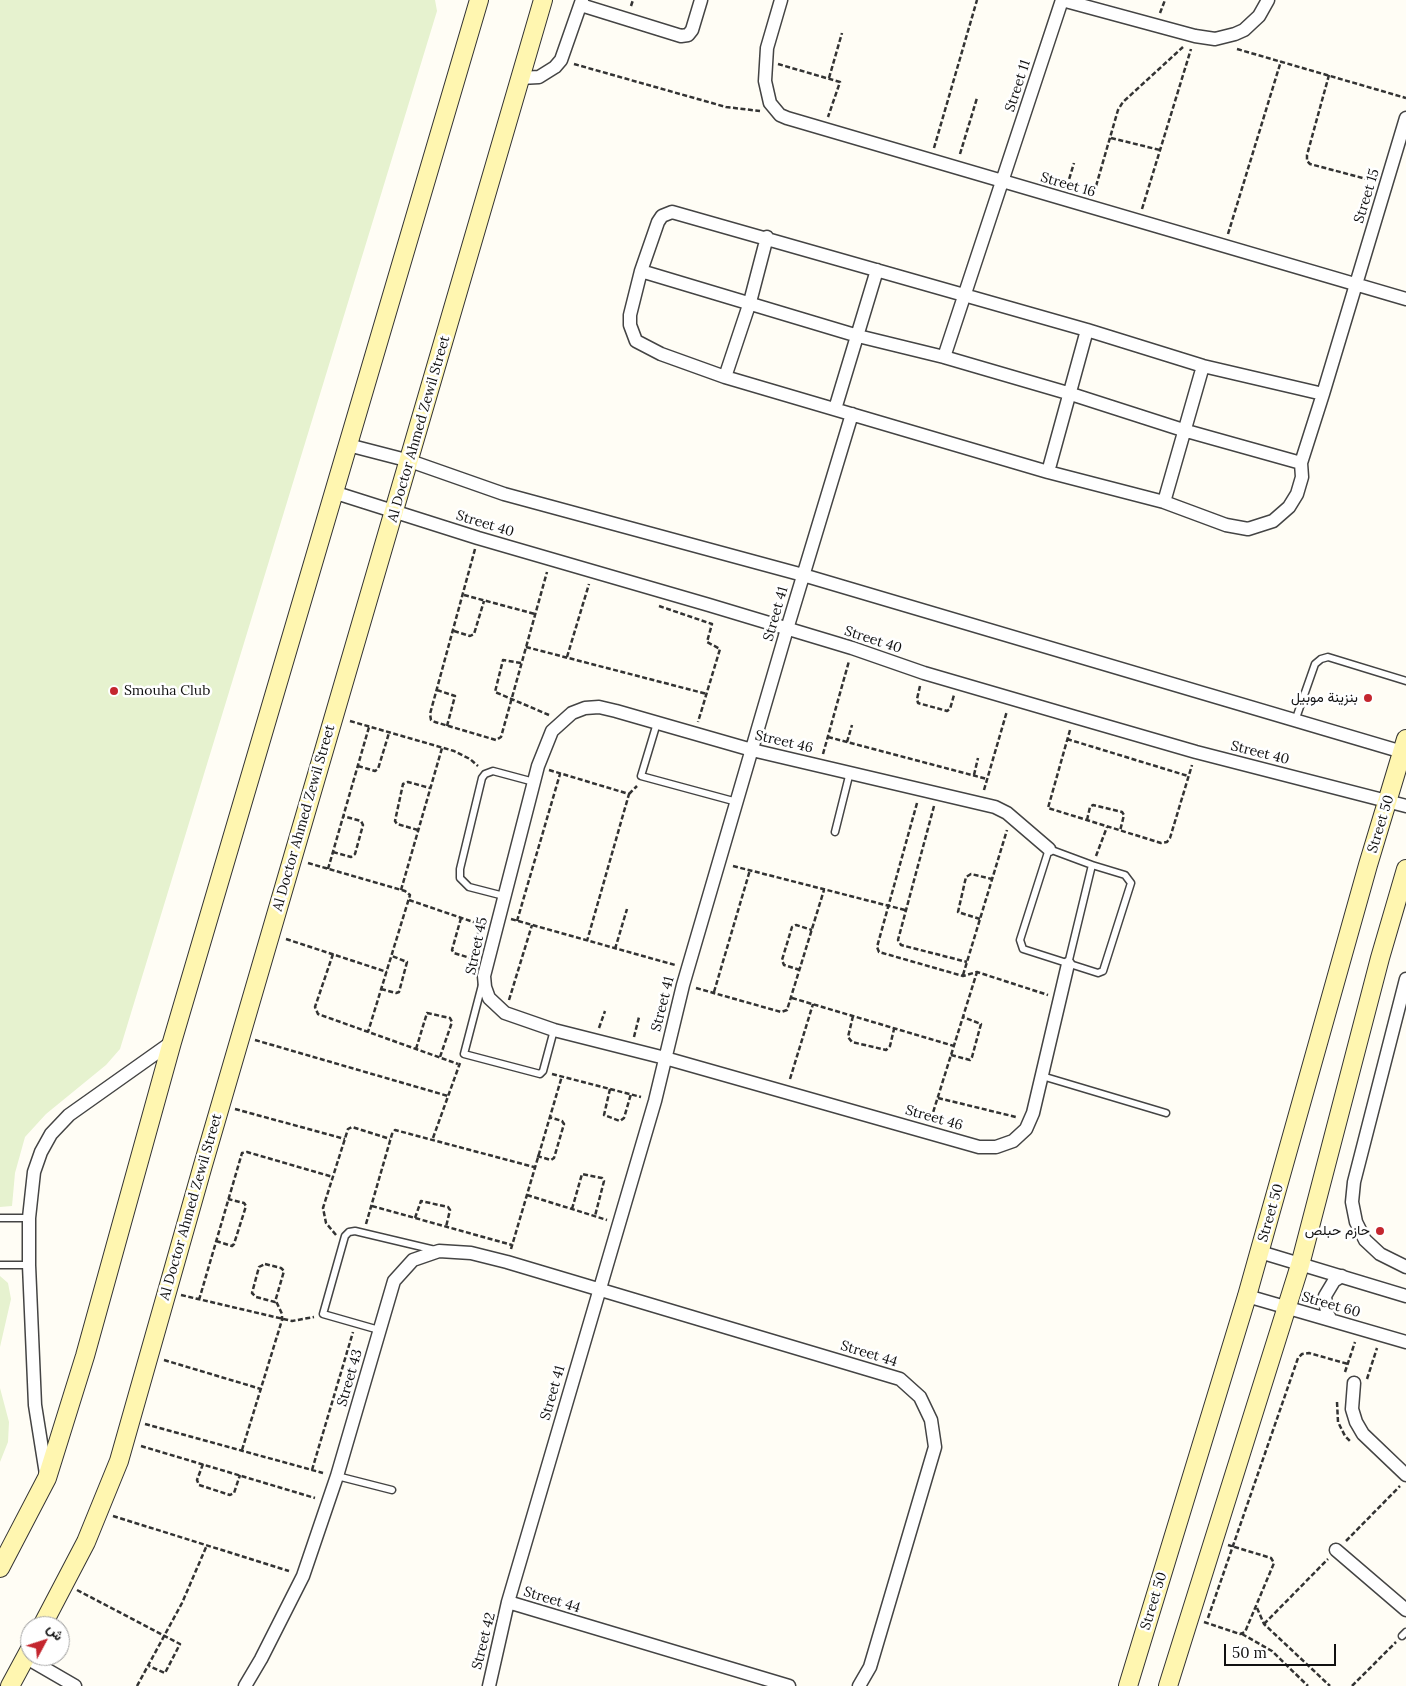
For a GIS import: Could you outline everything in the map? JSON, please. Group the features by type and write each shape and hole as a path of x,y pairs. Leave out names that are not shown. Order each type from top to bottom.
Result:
{"street":[{"path":"0,1568 47,1478 85,1356 172,1042 479,0"},
{"name":"Al Doctor Ahmed Zewil Street","path":"47,1616 100,1512 125,1441 543,0"},
{"path":"520,78 539,77 555,68 562,60 582,2 681,36 688,35 692,30 701,0"},
{"path":"774,109 770,103 765,81 765,60 781,0"},
{"path":"1062,0 1195,36 1215,39 1235,34 1252,24 1268,0"},
{"name":"Street 11","path":"944,357 1062,0"},
{"name":"Street 16","path":"774,109 787,118 824,130 1406,299"},
{"name":"Street 15","path":"642,271 630,315 630,325 636,341 661,354 725,376 852,414 1048,472 1164,502 1226,525 1248,529 1273,521 1289,506 1297,494 1302,478 1301,463 1406,118"},
{"path":"1301,463 1183,430 1071,394 944,357 858,336 642,271 658,222 667,213 694,217 1087,330 1203,366 1323,394"},
{"path":"725,376 750,302 767,237"},
{"path":"836,409 877,270"},
{"path":"1048,472 1071,394 1087,330"},
{"path":"1164,502 1183,430 1203,366"},
{"name":"Street 41","path":"508,1602 599,1289 621,1224 655,1101 683,985 852,414"},
{"path":"348,445 410,462 504,494 803,575 1295,721 1405,748"},
{"name":"Street 40","path":"333,492 396,510 478,538 852,648 924,672 1075,717 1196,752 1406,806"},
{"name":"Street 46","path":"561,721 579,711 599,707 752,750 980,803 995,807 1011,816 1050,849"},
{"name":"Street 45","path":"561,721 552,731 538,766 484,976 484,988 489,998 505,1013 554,1030 665,1058"},
{"name":"Street 50","path":"1128,1686 1260,1252 1368,865 1405,748"},
{"path":"1168,1686 1285,1307 1300,1265 1380,958 1406,869"},
{"name":"Street 46","path":"665,1058 979,1147 996,1147 1013,1141 1026,1129 1030,1121 1068,964"},
{"path":"1406,979 1354,1182 1352,1202 1356,1222 1365,1240 1380,1254 1406,1266"},
{"path":"47,1478 35,1405 29,1265 29,1218 34,1172 40,1152 51,1134 69,1115 172,1042"},
{"name":"Street 43","path":"245,1686 261,1659 303,1576 337,1476 394,1281 402,1270 419,1257 440,1251 471,1254 508,1262 599,1289"},
{"path":"1260,1252 1406,1296"},
{"path":"1331,1320 1327,1313 1325,1296 1329,1288 1342,1276"},
{"name":"Street 44","path":"599,1289 900,1379 920,1397 931,1420 936,1447 870,1667 859,1686"},
{"name":"Street 60","path":"1247,1296 1406,1342"},
{"path":"1360,1383 1352,1403 1356,1422 1363,1434 1406,1474"},
{"path":"1336,1550 1406,1610"},
{"name":"Street 44","path":"508,1602 788,1686"},
{"name":"Street 42","path":"489,1686 508,1602"},
{"path":"10,1686 21,1666"},
{"path":"47,1666 75,1686"}],"lane":[{"path":"1295,721 1315,664 1321,659 1328,657 1406,681"},
{"path":"657,723 642,776 737,802"},
{"path":"504,896 469,887 462,882 459,874 485,774 493,772 534,782"},
{"path":"835,832 850,772"},
{"path":"1050,849 1092,865 1127,876 1131,885 1103,971 1098,973 1023,949 1019,943 1050,849"},
{"path":"1068,964 1092,865"},
{"path":"484,976 464,1054 539,1074 543,1071 554,1030"},
{"path":"1042,1076 1166,1113"},
{"path":"0,1218 29,1218"},
{"path":"379,1330 323,1314 344,1239 349,1232 440,1251"},
{"path":"0,1265 29,1265"},
{"path":"337,1476 392,1490"}],"path":[{"path":"931,161 977,0"},
{"path":"829,78 842,33"},
{"path":"1090,207 1118,110 1123,102 1195,36"},
{"path":"1138,221 1195,36"},
{"path":"1233,47 1406,98"},
{"path":"562,60 726,107 759,111 774,109"},
{"path":"765,60 840,82 824,130"},
{"path":"1224,245 1281,61"},
{"path":"1329,75 1307,154 1307,161 1310,164 1386,185"},
{"path":"955,168 977,98"},
{"path":"1110,138 1160,150"},
{"path":"1063,199 1074,163"},
{"path":"478,538 430,718 447,726 499,739 551,559"},
{"path":"567,658 588,585 594,571"},
{"path":"588,585 598,588"},
{"path":"464,595 535,614"},
{"path":"454,631 470,636 474,634 484,601"},
{"path":"654,605 712,623 707,642 720,649 695,733"},
{"path":"526,647 707,694"},
{"path":"820,766 852,648"},
{"path":"521,663 503,660 494,690 495,693 512,698 561,721"},
{"path":"924,672 917,699 920,704 949,711 957,682"},
{"path":"437,690 455,696 447,726"},
{"path":"980,803 1011,698"},
{"path":"334,717 442,748 470,759 485,774"},
{"path":"1075,717 1048,807 1051,810 1161,843 1167,842 1196,752"},
{"path":"847,742 852,725"},
{"path":"328,869 369,727"},
{"path":"358,766 375,771 378,769 389,733"},
{"path":"828,737 987,779"},
{"path":"1067,739 1188,776"},
{"path":"401,890 442,748"},
{"path":"974,775 978,758"},
{"path":"538,766 630,794 587,941"},
{"path":"516,921 560,774"},
{"path":"418,830 397,824 394,821 404,784 408,782 430,788"},
{"path":"920,789 877,947 881,953 963,976 977,972 1060,999"},
{"path":"938,793 898,938 900,944 967,962"},
{"path":"1086,820 1090,807 1095,804 1122,812 1124,815 1120,831"},
{"path":"333,852 350,856 355,855 363,824 361,821 343,816"},
{"path":"963,976 1011,816"},
{"path":"1092,865 1108,827"},
{"path":"293,858 401,890 410,895 368,1032"},
{"path":"720,862 905,910"},
{"path":"714,992 750,870"},
{"path":"980,919 958,912 966,877 971,874 992,880"},
{"path":"683,985 781,1012 789,1008 824,890"},
{"path":"410,900 496,929"},
{"path":"615,949 627,909"},
{"path":"499,916 688,968"},
{"path":"461,918 452,950 454,954 470,958 481,924"},
{"path":"505,1013 532,925"},
{"path":"800,970 784,965 782,960 792,928 796,925 812,930"},
{"path":"271,933 387,972"},
{"path":"333,954 316,1011 320,1015 460,1064"},
{"path":"381,989 399,992 408,962 392,956"},
{"path":"927,1132 977,972"},
{"path":"792,998 954,1046"},
{"path":"786,1092 813,1004"},
{"path":"595,1040 605,1011"},
{"path":"416,1049 428,1012 450,1018 452,1022 440,1057"},
{"path":"853,1016 848,1037 852,1042 886,1050 890,1046 894,1028"},
{"path":"631,1049 639,1017"},
{"path":"951,1055 970,1060 972,1058 981,1024 963,1017"},
{"path":"241,1036 448,1096"},
{"path":"433,1138 464,1054"},
{"path":"543,1071 655,1101"},
{"path":"508,1262 534,1167 562,1076"},
{"path":"610,1089 604,1115 620,1121 624,1118 631,1094"},
{"path":"938,1098 1030,1121"},
{"path":"221,1105 345,1139"},
{"path":"538,1156 554,1159 564,1125 562,1120 549,1117"},
{"path":"344,1239 330,1230 323,1208 348,1129 352,1127 390,1139"},
{"path":"363,1234 392,1132 398,1129 534,1167"},
{"path":"199,1300 241,1154 244,1152 333,1177"},
{"path":"572,1209 582,1174 602,1178 604,1181 594,1216"},
{"path":"527,1195 621,1224"},
{"path":"216,1241 232,1246 238,1234 245,1205 228,1199"},
{"path":"415,1218 421,1201 448,1207 450,1210 446,1227"},
{"path":"371,1206 512,1245"},
{"path":"242,1450 282,1320 282,1314 276,1301 284,1271 281,1268 263,1264 259,1267 252,1293 256,1297 276,1301"},
{"path":"167,1291 292,1322 323,1314"},
{"path":"312,1470 356,1324"},
{"path":"1360,1383 1382,1335"},
{"path":"1206,1623 1298,1358 1302,1354 1309,1353 1348,1364"},
{"path":"149,1355 261,1390"},
{"path":"131,1420 337,1476"},
{"path":"125,1441 328,1502"},
{"path":"202,1464 197,1480 199,1484 230,1495 234,1493 240,1475"},
{"path":"100,1512 303,1576"},
{"path":"1213,1540 1271,1558 1274,1561 1257,1606 1246,1630 1242,1634"},
{"path":"137,1686 165,1635 207,1546"},
{"path":"64,1584 180,1644 167,1672 164,1674 148,1666"},
{"path":"1257,1606 1259,1616 1264,1624 1330,1686"},
{"path":"1188,1617 1242,1634 1272,1651 1308,1686"},
{"path":"1352,1686 1404,1634"}],"green space":[{"name":"Smouha Club","path":"0,0 435,0 437,11 120,1049 106,1065 46,1114 25,1137 15,1173 12,1206 0,1207"},
{"path":"0,1276 8,1283 11,1299 0,1347"},
{"path":"0,1388 9,1422 8,1442 0,1462"}],"place":[{"name":"Smouha Club","path":"114,691"},
{"name":"بنزينة موبيل","path":"1368,698"},
{"name":"حازم حبلص","path":"1380,1231"}]}
